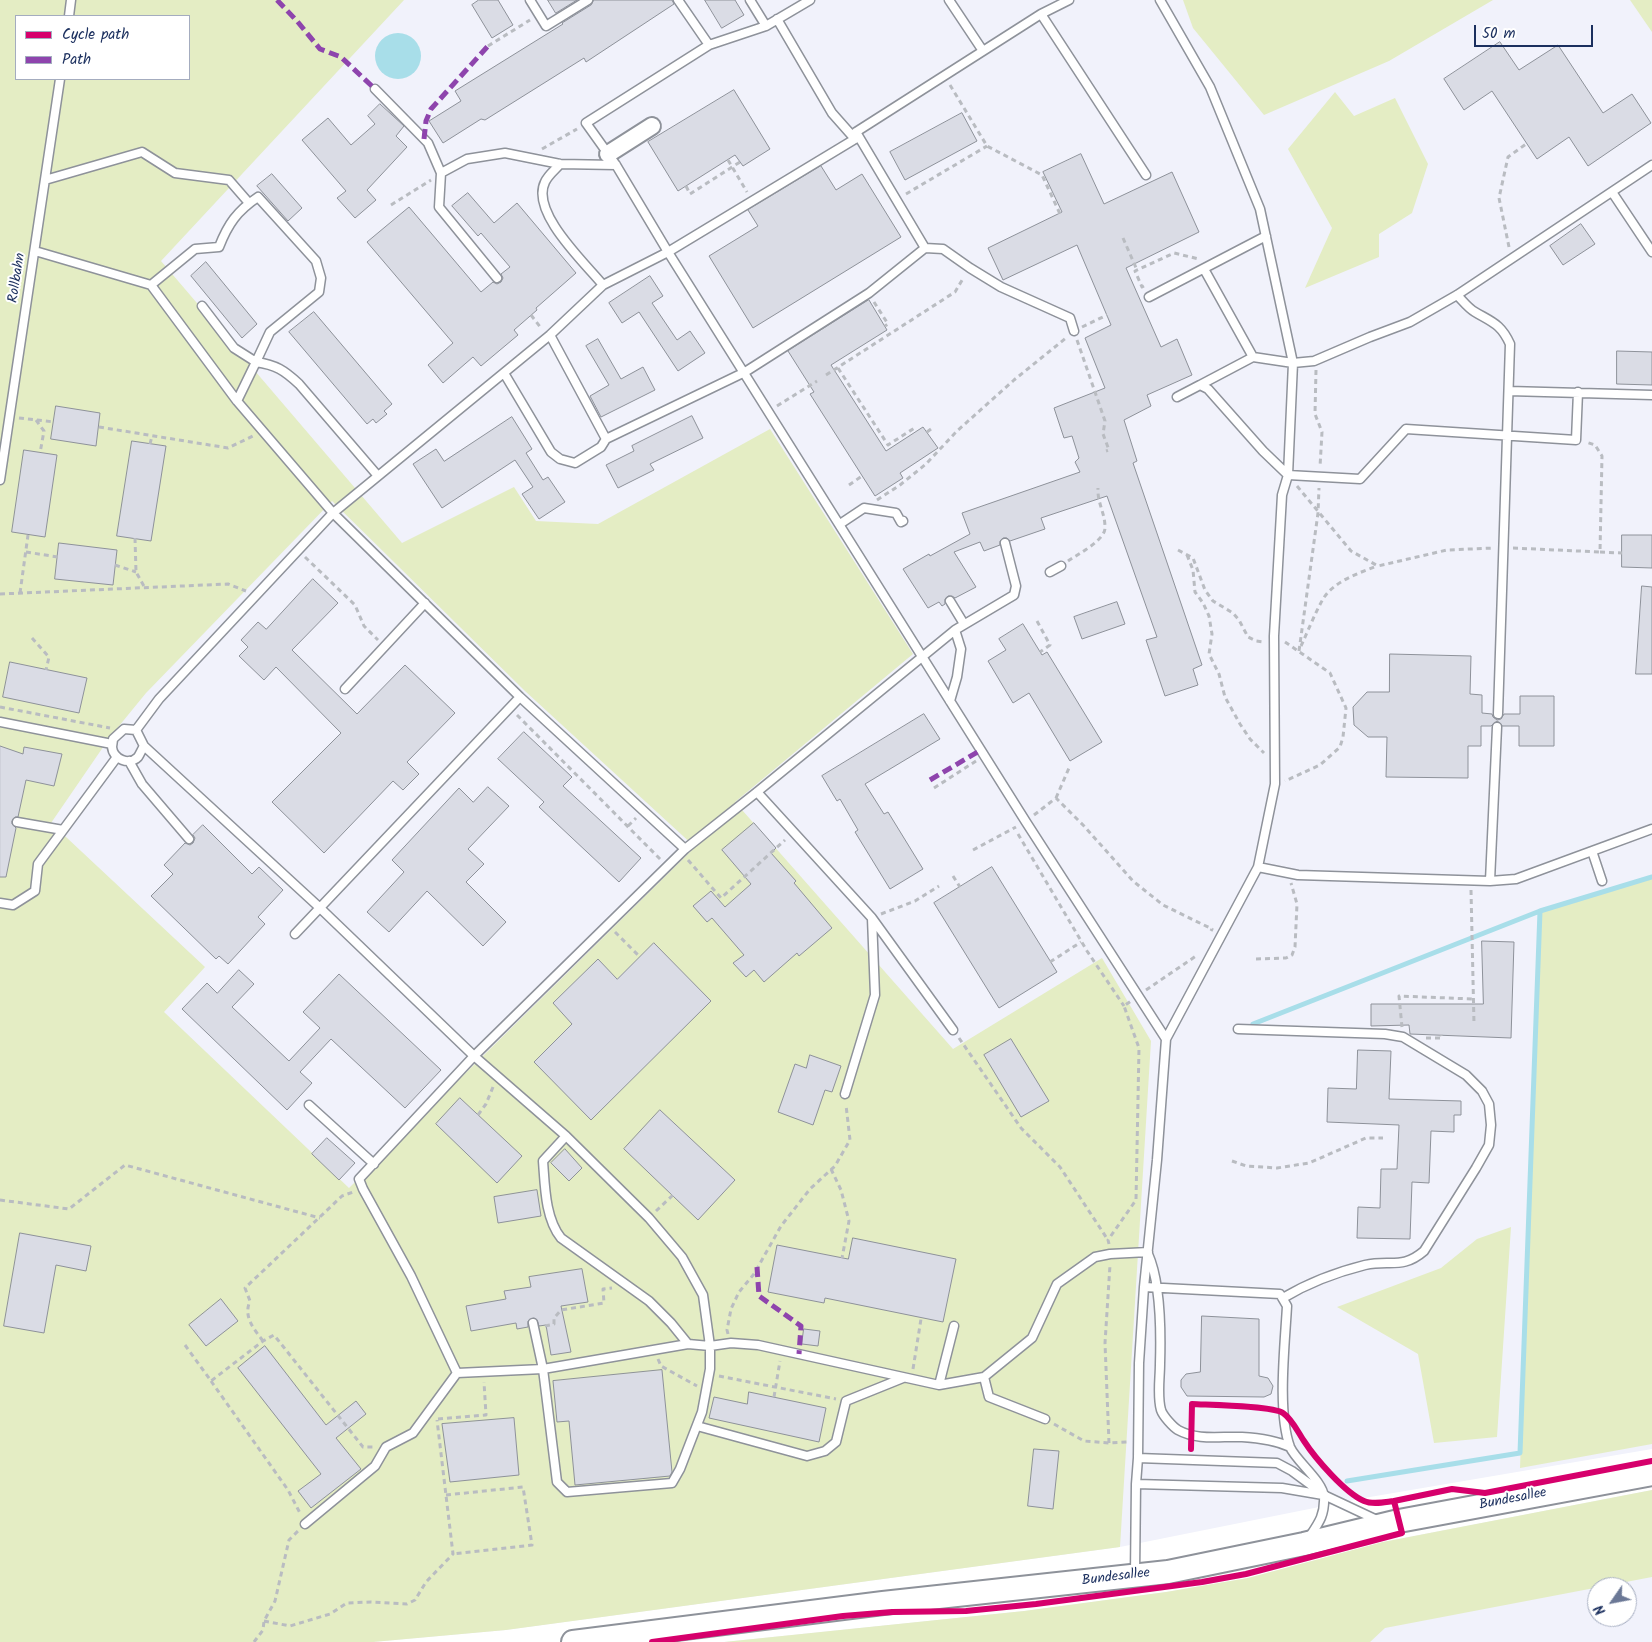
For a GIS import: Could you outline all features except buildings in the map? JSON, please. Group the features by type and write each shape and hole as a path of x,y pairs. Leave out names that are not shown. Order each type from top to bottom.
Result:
{"main road":[{"name":"Bundesallee","path":"573,1642 883,1603 1168,1572 1304,1544 1386,1524 1652,1474"}],"street":[{"path":"612,160 652,126"}],"lane":[{"path":"69,15 71,0"},
{"path":"530,0 546,26 588,0"},
{"path":"678,0 709,45"},
{"path":"750,0 766,26"},
{"path":"810,0 766,26 709,45 586,123 612,160 1026,822 1166,1038"},
{"path":"949,0 983,51"},
{"path":"136,730 159,699 333,513 549,336 604,285 668,252 752,201 1041,14 1069,0"},
{"path":"1135,1576 1139,1363 1166,1038 1258,867 1275,784 1274,636 1282,495 1288,475 1292,363 1260,209 1210,87 1160,0"},
{"path":"1041,14 1146,175"},
{"path":"777,20 832,113 855,135 897,199 925,248"},
{"name":"Rollbahn","path":"0,480 60,80"},
{"path":"374,89 428,143 441,173 439,207 497,278"},
{"path":"45,180 142,152 175,173 229,180 249,203"},
{"path":"441,173 467,159 505,153 560,164 612,160"},
{"path":"560,164 545,182 542,199 554,226 604,285"},
{"path":"1177,397 1253,357 1292,363 1314,361 1370,336 1410,322 1457,295 1652,166"},
{"path":"1612,192 1652,252"},
{"path":"151,285 195,250 219,246 227,226 249,203 258,197 316,261 320,278 319,292 270,332 237,401"},
{"path":"1149,297 1266,236"},
{"path":"504,373 551,452 560,460 575,462 601,447 606,439 745,372 869,293 925,248 943,249 1002,287 1070,318 1074,331"},
{"path":"35,251 151,285 237,401 333,513 520,696 685,849"},
{"path":"1204,269 1253,357"},
{"path":"1457,295 1474,312 1491,320 1504,331 1510,344 1498,714"},
{"path":"202,306 234,348 256,362 269,364 284,370 299,384 378,476"},
{"path":"549,336 606,439"},
{"path":"1200,385 1208,389 1263,451 1288,475 1360,479 1406,430 1576,440 1578,392"},
{"path":"1509,391 1652,394"},
{"path":"840,524 864,508 896,513 901,522 903,521"},
{"path":"458,1373 359,1179 474,1056 685,849 955,630 1014,595 1016,586 1005,543"},
{"path":"1050,572 1061,566"},
{"path":"950,601 964,624"},
{"path":"345,689 425,603"},
{"path":"950,701 957,677 961,649 955,630"},
{"path":"295,934 520,696"},
{"path":"0,722 112,744"},
{"path":"1490,882 1497,726"},
{"path":"136,730 124,729 113,739 112,748 120,760 129,761 137,758 144,746"},
{"path":"136,730 144,746 319,907 474,1056 566,1136 649,1218 682,1257 703,1295 710,1346 709,1374 702,1412 680,1469 672,1483 567,1492 557,1482 543,1369 534,1326"},
{"path":"0,903 13,905 35,891 38,864 117,757"},
{"path":"129,761 142,784 189,839"},
{"path":"757,792 872,918 953,1030"},
{"path":"17,822 63,830"},
{"path":"1258,867 1298,875 1490,882 1516,879 1652,829"},
{"path":"1592,851 1602,882"},
{"path":"845,1094 876,995 872,918"},
{"path":"1238,1029 1385,1034 1403,1037 1466,1075 1482,1091 1489,1104 1491,1125 1489,1145 1424,1251 1414,1260 1400,1263 1383,1262 1366,1265 1302,1287 1283,1298"},
{"path":"309,1105 374,1164"},
{"path":"566,1136 542,1161 546,1193 554,1226 561,1238 649,1301 671,1323 688,1344"},
{"path":"458,1373 543,1369 688,1344 710,1346 731,1343 758,1345 939,1385 984,1377 1032,1338 1057,1284 1095,1257 1110,1254 1148,1252"},
{"path":"1148,1252 1153,1264 1157,1287 1162,1411 1176,1430 1192,1436 1211,1438 1242,1437 1277,1441 1290,1447"},
{"path":"1144,1287 1280,1294 1283,1298 1287,1306 1283,1413 1290,1447 1312,1475 1324,1495 1323,1518 1304,1544"},
{"path":"939,1385 954,1326"},
{"path":"305,1524 375,1466 386,1447 413,1434 458,1373"},
{"path":"984,1377 989,1396 1045,1419"},
{"path":"697,1426 807,1456 825,1451 836,1442 846,1402 908,1378"},
{"path":"1138,1458 1277,1463 1292,1470 1324,1495 1386,1524"},
{"path":"1136,1484 1282,1488 1324,1495"}],"path":[{"path":"488,46 539,15"},
{"path":"944,76 987,146 1042,175 1061,216"},
{"path":"532,158 537,152 586,123"},
{"path":"1512,258 1499,198 1508,158 1526,144"},
{"path":"897,199 987,146"},
{"path":"728,160 752,201"},
{"path":"686,186 690,194 740,162"},
{"path":"391,205 441,173"},
{"path":"1123,238 1142,287 1150,283"},
{"path":"1137,270 1174,253 1199,259 1204,269"},
{"path":"1191,263 1199,259"},
{"path":"826,375 955,292 970,268"},
{"path":"869,293 882,319 888,324 885,326"},
{"path":"531,315 549,336"},
{"path":"864,508 900,485 926,464 957,431 1014,380 1074,331 1107,315"},
{"path":"1074,331 1105,421 1103,434 1109,450"},
{"path":"1299,651 1318,513 1322,432 1315,414 1317,374 1314,361"},
{"path":"838,368 888,445 916,427"},
{"path":"769,411 817,381"},
{"path":"10,417 54,422"},
{"path":"36,420 44,430 40,453"},
{"path":"98,427 228,448 262,431"},
{"path":"927,432 931,429"},
{"path":"150,444 152,436"},
{"path":"1576,440 1586,441 1595,446 1602,456 1600,552"},
{"path":"1288,475 1351,551 1378,566"},
{"path":"849,485 862,476"},
{"path":"1061,566 1088,548 1103,535 1106,527 1098,498 1098,488"},
{"path":"20,594 28,535"},
{"path":"135,538 136,572 145,588"},
{"path":"1299,651 1324,597 1339,584 1351,577 1378,566 1447,550 1503,548 1622,553"},
{"path":"298,550 355,605 364,626 384,646"},
{"path":"1178,550 1193,558 1205,590 1213,601 1233,612 1248,637 1269,646"},
{"path":"26,552 58,557"},
{"path":"1187,555 1192,570 1194,592 1203,604 1212,634 1208,654 1219,674 1225,697 1240,724 1250,739 1264,753"},
{"path":"115,565 136,572"},
{"path":"0,594 228,584 256,594"},
{"path":"1037,621 1050,646 1040,652"},
{"path":"1274,636 1330,673 1340,691 1346,708 1344,737 1340,747 1320,765 1275,784"},
{"path":"32,638 49,657 46,670"},
{"path":"0,707 122,731"},
{"path":"509,708 667,866"},
{"path":"1264,760 1265,744"},
{"path":"934,788 985,756"},
{"path":"1056,798 1068,768"},
{"path":"1026,822 1018,833 1082,942 1124,1006"},
{"path":"682,863 687,858 721,898 794,832"},
{"path":"1256,959 1286,958 1292,955 1295,947 1297,904 1291,884 1298,875"},
{"path":"953,876 960,887"},
{"path":"1471,881 1474,1024"},
{"path":"872,918 915,901 938,886"},
{"path":"1212,929 1216,921"},
{"path":"607,925 640,957"},
{"path":"1050,962 1082,942"},
{"path":"1442,1035 1442,1038 1403,1037 1399,996 1473,999"},
{"path":"953,1030 1021,1128 1060,1167 1108,1240"},
{"path":"478,1115 486,1104 497,1076"},
{"path":"731,1343 727,1330 731,1309 739,1292 754,1274 781,1226 810,1189 831,1169 850,1140 845,1094"},
{"path":"1232,1161 1246,1166 1277,1168 1301,1165 1366,1138 1383,1138"},
{"path":"0,1200 69,1209 125,1165 320,1218"},
{"path":"831,1169 841,1190 849,1221 842,1258"},
{"path":"263,1341 251,1323 247,1309 250,1301 245,1288 342,1196 363,1190"},
{"path":"649,1218 673,1195"},
{"path":"1109,1443 1105,1343 1110,1254"},
{"path":"534,1326 554,1324 554,1318 561,1310 604,1303 603,1289 620,1287 625,1284"},
{"path":"908,1378 921,1319"},
{"path":"211,1381 263,1341 274,1335 363,1446 386,1447"},
{"path":"185,1344 288,1490 305,1524 289,1540 275,1600 264,1621 263,1630 254,1642"},
{"path":"654,1350 661,1366 706,1392"},
{"path":"774,1397 782,1350"},
{"path":"437,1419 486,1415 483,1372"},
{"path":"709,1374 846,1402"},
{"path":"430,1410 437,1419 453,1554"},
{"path":"1045,1419 1084,1441 1109,1443 1137,1442"},
{"path":"264,1621 290,1626 330,1614 347,1603 406,1604 415,1600 426,1582 453,1554 532,1545 523,1488 446,1495"}],"shaded area":[{"path":"0,0 1652,0 1652,1449 1364,1498 1120,1547 506,1630 373,1642 0,1642"},
{"path":"1652,1490 1652,1642 724,1642 1024,1611 1166,1592 1248,1578 1383,1542"}],"green space":[{"path":"0,0 404,0 161,261 402,543 514,487 536,521 598,524 770,429 913,654 735,802 953,1049 1102,958 1151,1041 1120,1547 506,1630 373,1642 0,1642","holes":["332,501 525,691 695,847 349,1188 164,1012 205,967 51,823 110,737 146,693"]},
{"path":"1183,0 1493,0 1389,61 1264,115 1193,28"},
{"path":"1630,0 1652,0 1652,32"},
{"path":"1335,92 1354,116 1395,98 1428,164 1412,213 1379,234 1379,257 1305,288 1332,228 1288,149"},
{"path":"1652,877 1652,1444 1520,1468 1540,911"},
{"path":"1511,1227 1497,1437 1434,1443 1418,1354 1337,1307 1441,1268 1477,1239"},
{"path":"1652,1490 1652,1577 1637,1580 1637,1577 1587,1577 1587,1589 1385,1628 1370,1642 724,1642 1024,1611 1166,1592 1248,1578 1383,1542"}],"water":[{"path":"403,33 415,39 420,47 420,65 415,73 407,78 393,79 381,73 376,65 375,51 381,39 389,34"}],"waterway":[{"path":"1253,1024 1540,911 1652,877"},
{"path":"1347,1481 1520,1453 1540,911"}],"marked path":[{"path":"277,0 320,49 341,57 375,89"},
{"path":"424,139 426,121 431,109 488,46"},
{"path":"930,780 981,750"},
{"path":"757,1267 759,1296 801,1326 799,1354"}],"cycle path":[{"path":"1191,1449 1192,1404 1254,1407 1277,1411 1283,1413 1289,1419 1315,1456 1348,1491 1356,1497 1371,1503 1394,1501"},
{"path":"652,1642 843,1616 892,1612 966,1611 1036,1604 1202,1582 1246,1574 1402,1533 1394,1501 1452,1489 1485,1493 1652,1461"}]}
